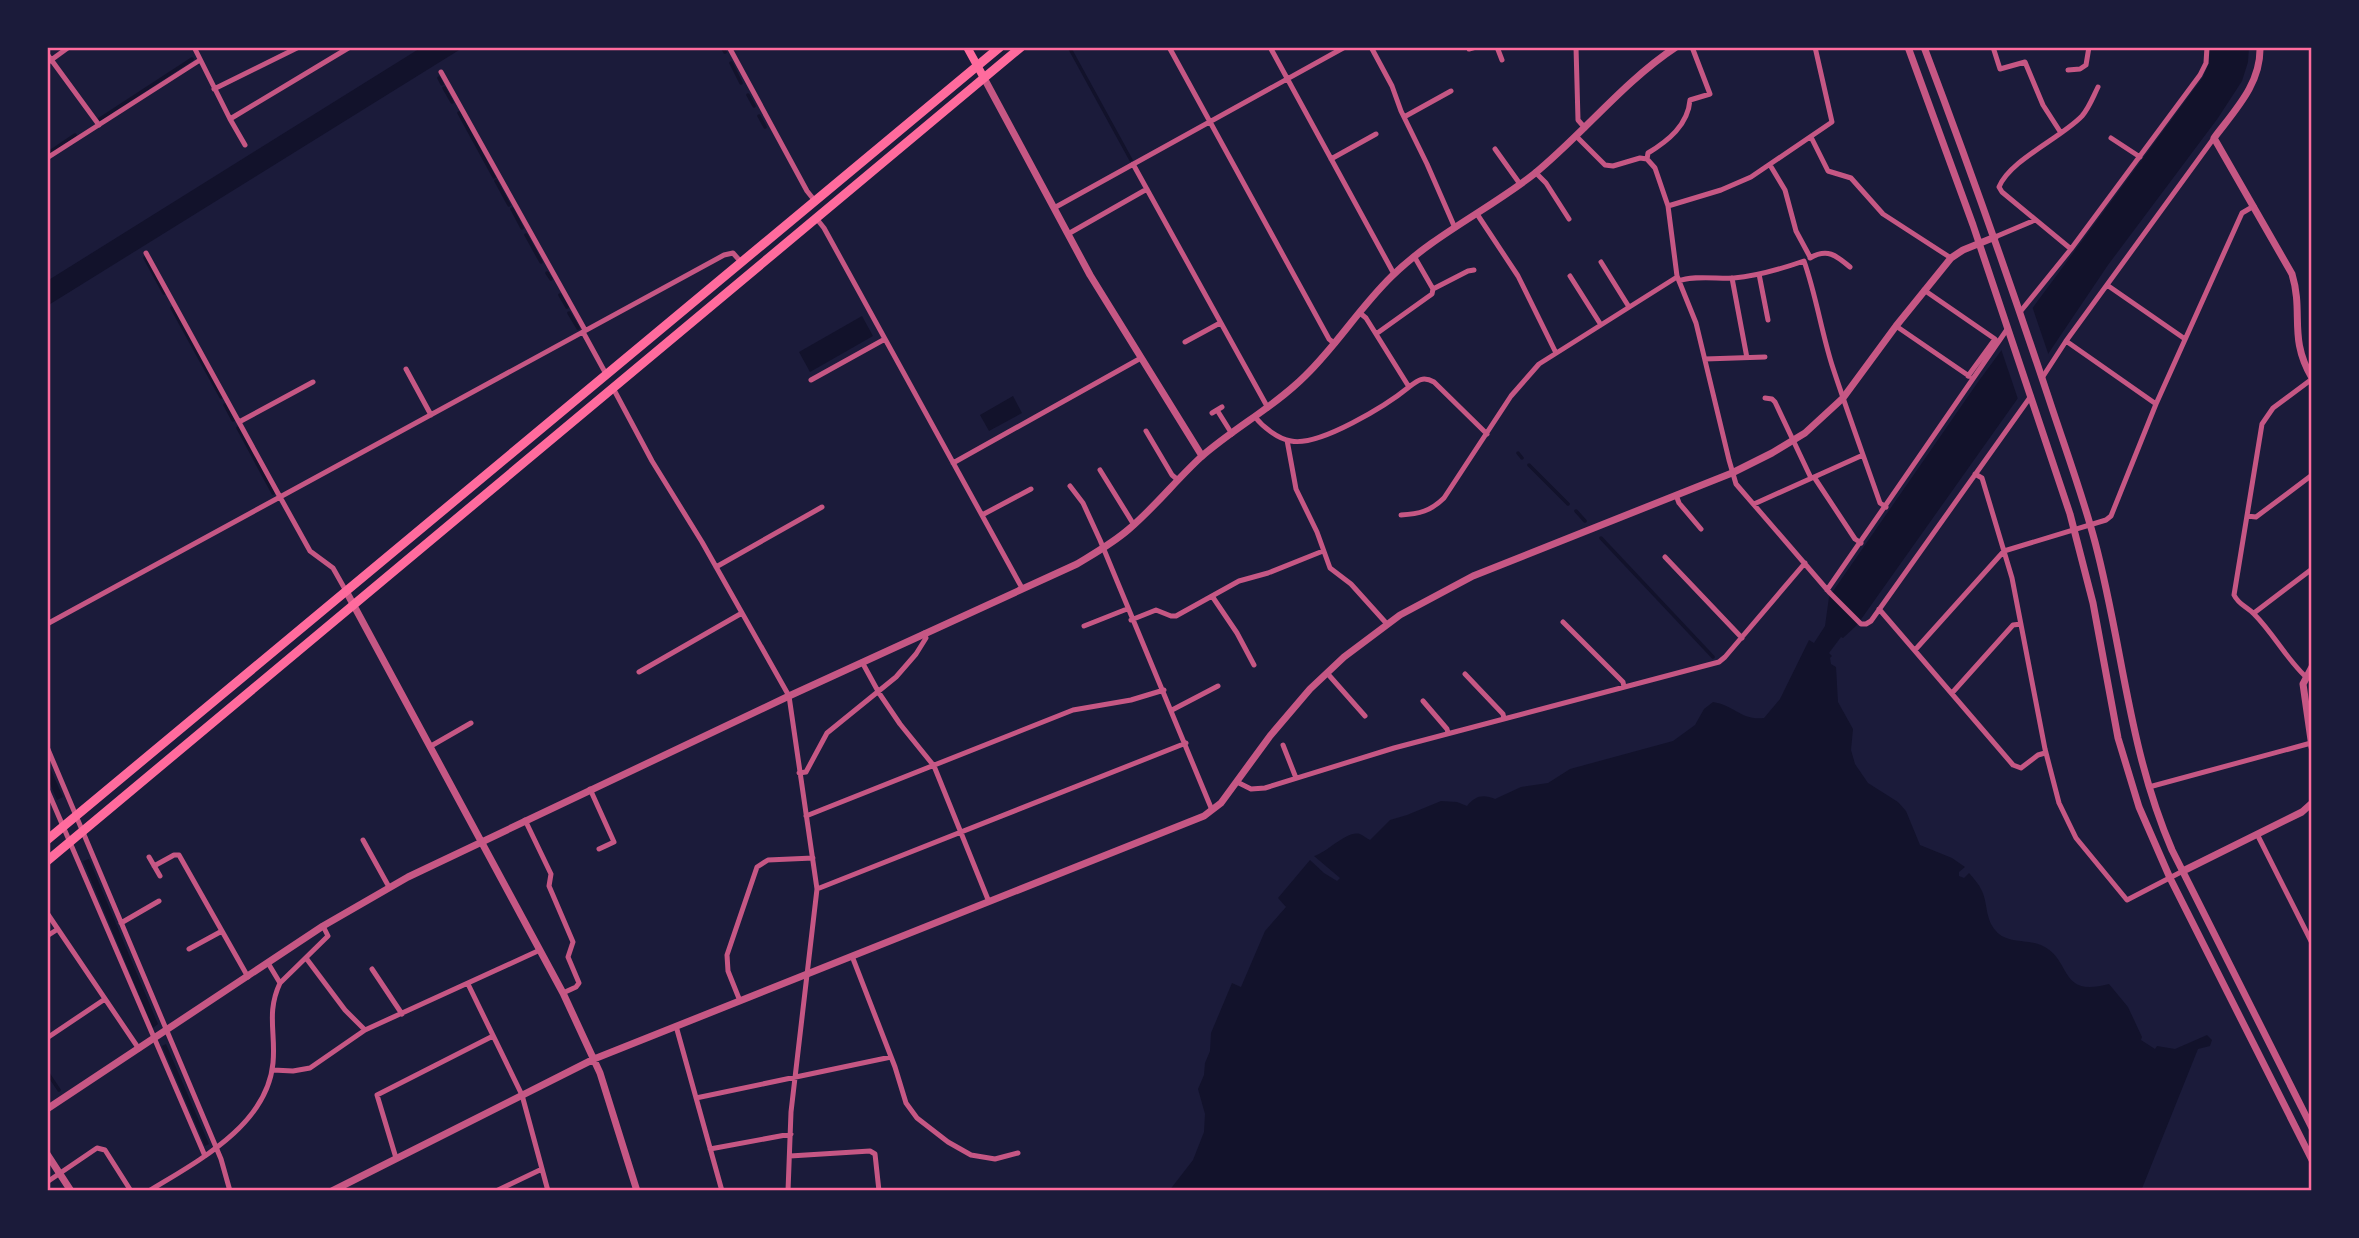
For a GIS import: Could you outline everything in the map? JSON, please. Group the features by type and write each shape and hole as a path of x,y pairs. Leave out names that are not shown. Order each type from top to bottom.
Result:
{"main road":[{"path":"967,47 984,78"},
{"path":"47,839 1000,47"},
{"path":"47,861 1021,47"}],"street":[{"path":"50,62 69,47"},
{"path":"194,47 245,145"},
{"path":"214,89 299,47"},
{"path":"334,47 338,54"},
{"path":"230,119 350,47"},
{"path":"729,47 807,191 815,201"},
{"path":"1169,47 1329,339 1335,344"},
{"path":"1270,47 1394,274"},
{"path":"1054,208 1345,47"},
{"path":"1371,47 1392,86 1455,228"},
{"path":"1497,47 1502,60"},
{"path":"1576,47 1578,120 1585,128"},
{"path":"47,1109 323,926 389,887 482,840 924,632 1076,564 1103,549 1134,525 1202,456 1268,408 1304,377 1394,274 1414,256 1520,184 1585,128 1631,83 1676,47"},
{"path":"1647,159 1647,153 1671,136 1685,120 1690,100 1710,94 1692,47"},
{"path":"1668,206 1731,186 1770,165 1832,122 1815,47"},
{"path":"1908,47 1979,243 2075,530 2093,603 2122,755 2139,807 2170,878 2312,1160"},
{"path":"1924,47 1995,237 2090,525 2109,602 2130,718 2148,787 2165,834 2183,872 2312,1128"},
{"path":"1993,47 2000,69 2025,62 2043,105 2061,133"},
{"path":"2068,70 2080,69 2086,65 2089,47"},
{"path":"2021,314 2200,75 2207,63 2207,47"},
{"path":"2041,375 2253,83 2260,47"},
{"path":"47,54 50,62 99,125"},
{"path":"47,158 200,60"},
{"path":"441,72 584,331 652,461 789,696 817,889 795,1078 788,1191"},
{"path":"984,78 1098,290 1202,456"},
{"path":"2071,250 1999,187 2001,181 2027,157 2085,112 2098,87"},
{"path":"1404,117 1451,91"},
{"path":"1331,159 1376,134"},
{"path":"1576,136 1602,163 1609,166 1640,158 1652,162 1668,206 1678,279 1696,323 1737,484 1829,591 1864,625 1869,623 1975,474 2029,392"},
{"path":"1811,137 1828,171 1851,178 1883,214 1951,258"},
{"path":"2111,138 2140,157"},
{"path":"2214,138 2292,274 2296,291 2298,345 2312,378 2273,408 2262,424 2234,595 2238,603 2253,613 2305,676"},
{"path":"1495,149 1520,184"},
{"path":"1133,164 1268,408"},
{"path":"1770,165 1785,190 1797,232 1810,257"},
{"path":"1535,172 1546,183 1569,219"},
{"path":"1068,234 1147,189"},
{"path":"1915,650 2004,551 2075,530 2111,516 2156,404 2242,213 2253,206"},
{"path":"1477,214 1518,275 1556,353"},
{"path":"816,218 824,228 1022,588"},
{"path":"332,1191 594,1059 1195,820 1212,810 1237,782 1274,730 1327,673 1387,624 1458,583 1733,472 1794,440 1815,425 1843,398 1951,258 1979,243 2035,220"},
{"path":"146,253 310,551 332,568 354,605 563,993 594,1059 637,1191"},
{"path":"47,624 728,253 741,262"},
{"path":"1401,514 1422,513 1437,505 1488,434 1511,396 1539,364 1678,279 1732,278 1759,274 1804,261 1820,253 1830,253 1850,267"},
{"path":"1376,334 1432,295 1433,289 1414,256"},
{"path":"1804,261 1816,297 1831,362 1880,503 1886,507"},
{"path":"1601,262 1629,307"},
{"path":"1433,289 1474,270"},
{"path":"1759,274 1768,320"},
{"path":"1570,276 1601,325"},
{"path":"1732,278 1747,358"},
{"path":"2107,285 2185,339"},
{"path":"1829,591 1971,378 1994,339 1924,290"},
{"path":"1360,313 1366,318 1409,387"},
{"path":"1185,342 1220,323"},
{"path":"1896,326 1971,378"},
{"path":"1971,378 2009,331"},
{"path":"811,380 885,338"},
{"path":"2066,341 2156,404"},
{"path":"1704,359 1765,357"},
{"path":"953,463 1141,358"},
{"path":"406,369 431,415"},
{"path":"1255,417 1261,425 1287,440 1306,440 1349,425 1389,403 1420,379 1434,382 1488,434"},
{"path":"239,422 313,382"},
{"path":"1765,398 1775,402 1812,477 1855,539 1861,543"},
{"path":"1217,410 1233,434"},
{"path":"1146,431 1178,481"},
{"path":"1287,440 1296,489 1323,551 1335,573 1352,584 1387,624"},
{"path":"1754,504 1863,455"},
{"path":"1100,470 1134,525"},
{"path":"1975,474 1982,478 2012,578 2045,753 2059,803 2069,827 2084,849 2127,900 2302,811 2312,803"},
{"path":"2247,516 2256,517 2312,475"},
{"path":"1070,486 1083,503 1131,620 1164,690 1212,810"},
{"path":"982,515 1031,489"},
{"path":"1676,495 1679,503 1701,529"},
{"path":"716,567 822,507"},
{"path":"1131,620 1156,610 1176,616 1239,581 1268,573 1323,551"},
{"path":"1665,557 1742,638"},
{"path":"1237,782 1258,790 1448,733 1719,662 1805,563"},
{"path":"2253,613 2312,569"},
{"path":"1212,596 1237,633 1254,665"},
{"path":"1084,626 1127,609"},
{"path":"1879,609 2013,765 2021,768 2045,753"},
{"path":"639,672 742,613"},
{"path":"1563,622 1623,682 1624,687"},
{"path":"1952,693 2013,625 2021,624"},
{"path":"799,773 806,772 827,733 879,693 916,654 926,638 924,632"},
{"path":"862,662 879,693 934,766 989,902"},
{"path":"2148,787 2311,745 2303,689 2305,676 2312,667"},
{"path":"1327,673 1365,716"},
{"path":"1465,674 1503,714 1504,719"},
{"path":"1172,710 1218,686"},
{"path":"806,816 1079,709 1118,703 1164,690"},
{"path":"1423,701 1448,733"},
{"path":"431,746 471,723"},
{"path":"817,889 1186,743"},
{"path":"1283,745 1296,778"},
{"path":"47,747 217,1148 230,1191"},
{"path":"47,789 205,1156"},
{"path":"590,789 614,842 599,849"},
{"path":"525,820 551,874 549,886 573,942 568,957 579,983 563,993"},
{"path":"2257,834 2312,943"},
{"path":"363,840 389,887"},
{"path":"154,866 179,855 248,976"},
{"path":"149,857 160,876"},
{"path":"740,1001 728,971 727,955 757,867 768,860 813,858"},
{"path":"121,923 159,901"},
{"path":"47,913 139,1049"},
{"path":"149,1191 217,1148 252,1112 266,1089 272,1070 274,1052 271,1013 280,983 328,936 323,926"},
{"path":"47,936 58,929"},
{"path":"189,949 222,930"},
{"path":"272,1070 293,1071 310,1068 365,1030 540,950"},
{"path":"852,956 906,1103 917,1118 971,1155 995,1159 1018,1153"},
{"path":"306,958 345,1010 365,1030"},
{"path":"268,963 280,983"},
{"path":"372,969 402,1014"},
{"path":"468,984 522,1095 548,1191"},
{"path":"47,1038 105,999"},
{"path":"676,1026 722,1191"},
{"path":"396,1158 377,1095 493,1036"},
{"path":"696,1098 891,1057"},
{"path":"710,1149 791,1134"},
{"path":"47,1182 97,1148 105,1150 131,1191"},
{"path":"790,1156 870,1151 875,1154 879,1191"},
{"path":"47,1154 71,1191"},
{"path":"496,1191 542,1169"}],"shaded area":[{"path":"422,47 464,47 47,306 47,281"},
{"path":"2210,47 2249,47 2242,81 2218,118 2108,265 2023,391 1857,625 1841,637 1829,653 1832,656 1831,664 1836,667 1838,702 1853,729 1851,750 1855,764 1868,783 1898,802 1906,811 1920,845 1952,858 1965,867 1959,872 1959,876 1964,878 1969,873 1981,888 1990,922 1996,931 2011,940 2035,943 2051,951 2073,982 2081,986 2109,984 2128,1007 2141,1040 2155,1049 2157,1046 2175,1049 2207,1035 2212,1040 2210,1046 2198,1049 2141,1191 1169,1191 1193,1160 1204,1132 1205,1114 1198,1089 1210,1051 1211,1033 1232,983 1241,987 1265,931 1286,907 1278,898 1310,860 1337,881 1340,878 1314,856 1349,835 1360,834 1370,840 1390,820 1441,801 1467,806 1480,797 1495,799 1521,787 1548,783 1570,769 1673,741 1695,725 1704,709 1713,702 1750,717 1764,718 1780,699 1809,640 1814,643 1825,626 1829,597 1978,382 2203,77 2209,63"},
{"path":"862,316 873,336 810,372 799,352"},
{"path":"1013,396 1022,413 989,431 980,415"},
{"path":"47,761 63,797 57,800 47,777"},
{"path":"89,859 158,1024 153,1028 83,861"},
{"path":"166,1044 209,1144 205,1146 162,1046"}],"pier":[{"path":"2031,303 2050,359 2019,402 2000,346"}],"waterway":[{"path":"722,47 725,52"},
{"path":"1069,47 1131,160"},
{"path":"100,119 192,59"},
{"path":"731,63 741,83"},
{"path":"439,78 442,84"},
{"path":"444,88 452,102"},
{"path":"748,95 754,106"},
{"path":"459,113 494,177"},
{"path":"759,116 765,127"},
{"path":"47,154 75,135"},
{"path":"496,181 509,205"},
{"path":"512,209 522,228"},
{"path":"526,235 541,262"},
{"path":"145,258 164,293"},
{"path":"547,273 551,279"},
{"path":"560,295 567,307"},
{"path":"172,308 221,397"},
{"path":"569,313 578,328"},
{"path":"225,405 233,420"},
{"path":"238,428 273,493"},
{"path":"1518,453 1522,458"},
{"path":"1529,465 1568,504"},
{"path":"1576,511 1585,521"},
{"path":"1601,538 1713,657"},
{"path":"47,1072 59,1090"}]}
